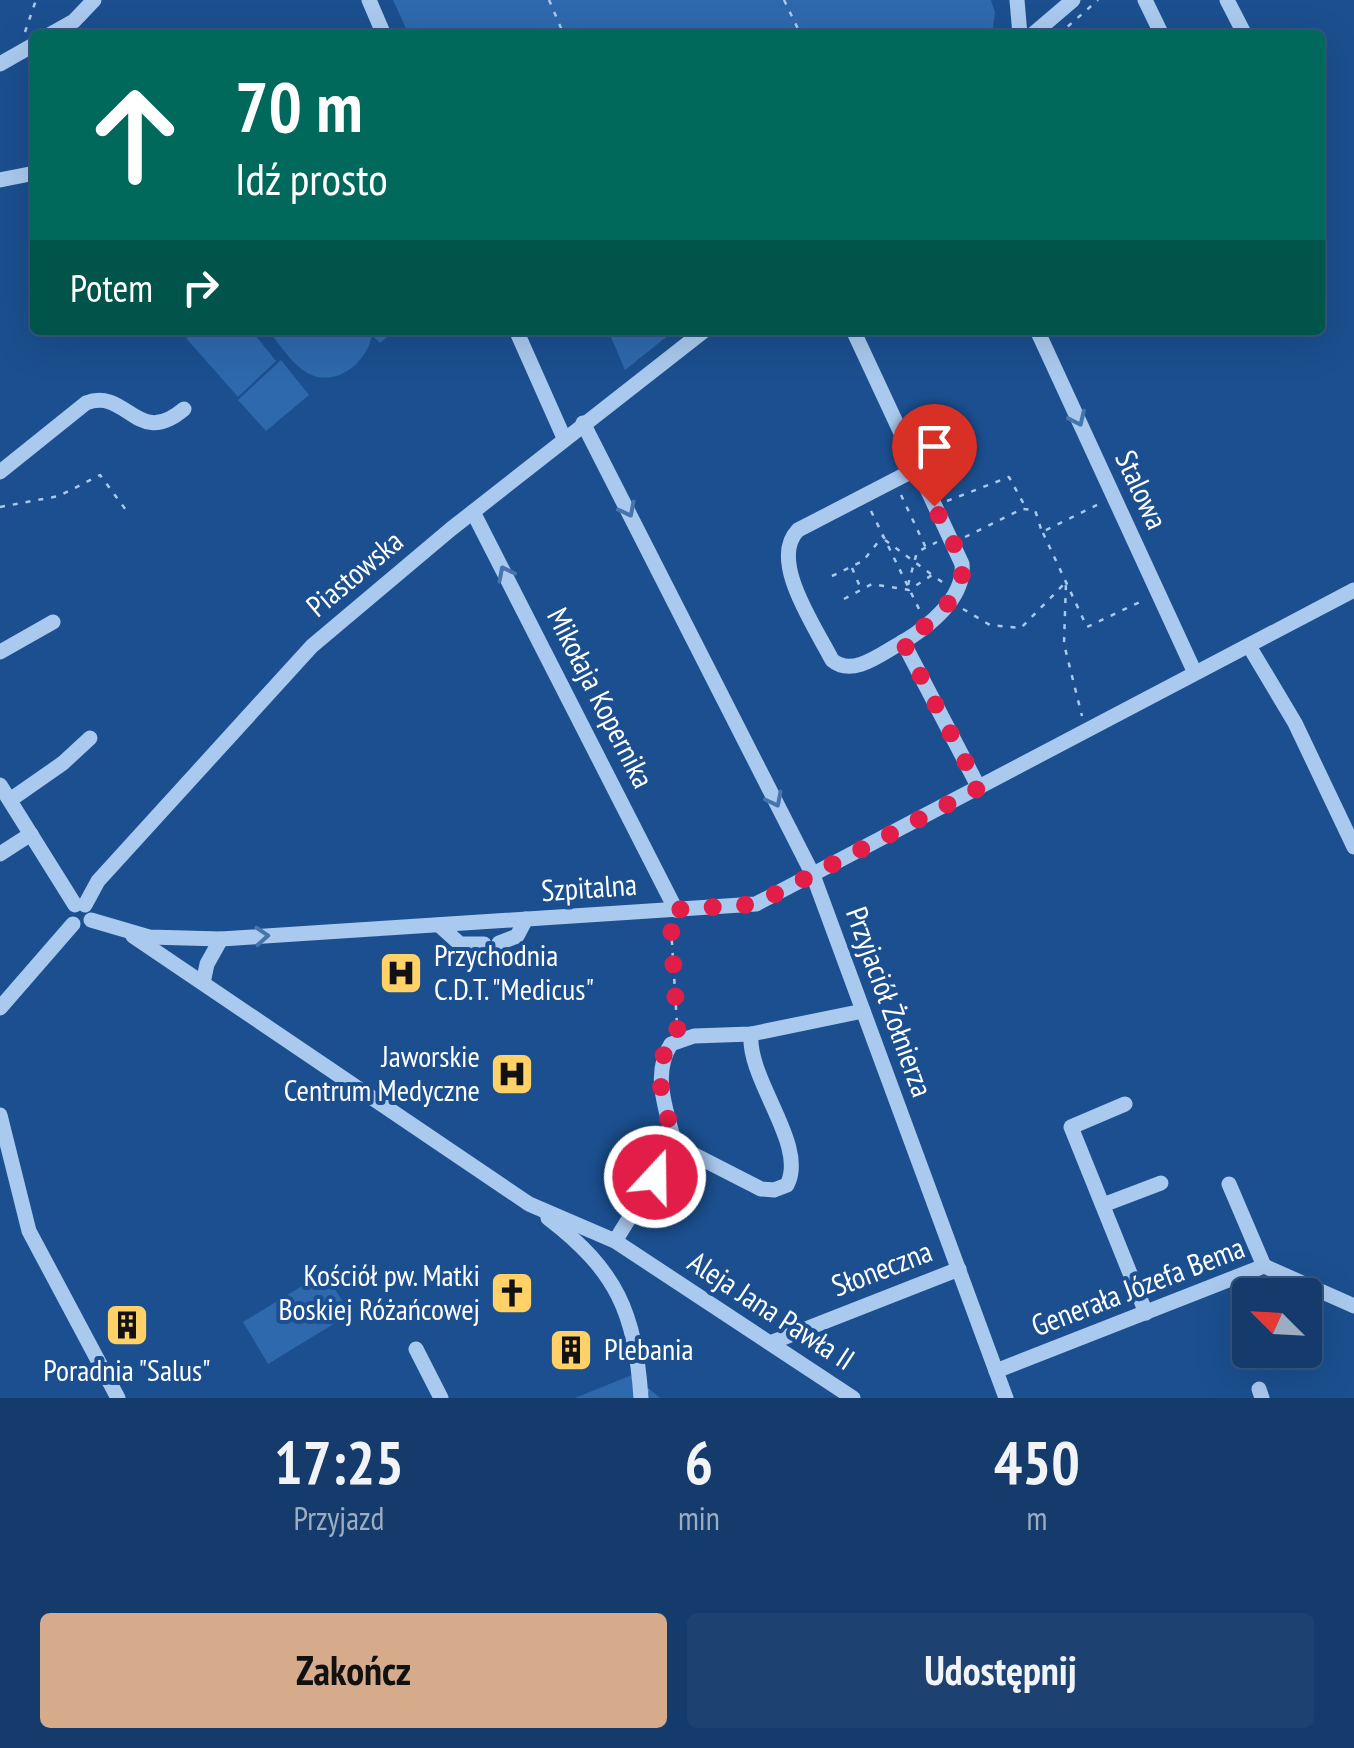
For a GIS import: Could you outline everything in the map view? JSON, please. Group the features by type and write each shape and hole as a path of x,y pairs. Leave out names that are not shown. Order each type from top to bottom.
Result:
{"street":[{"path":"57,30 94,0"},
{"path":"368,0 382,30"},
{"path":"1017,0 1020,30"},
{"path":"1038,30 1072,0"},
{"path":"1146,0 1160,30"},
{"path":"1227,0 1242,30"},
{"path":"0,64 30,47"},
{"path":"0,180 30,174"},
{"path":"518,335 564,438"},
{"name":"Piastowska","path":"84,910 94,886 312,646 564,438 698,335"},
{"path":"856,335 962,564 963,576 927,626 852,668 843,669 832,660 790,576 789,539 798,530 916,469"},
{"name":"Stalowa","path":"1039,335 1192,667"},
{"path":"0,472 96,398 150,424 162,424 184,409"},
{"name":"Przyjaciół Żołnierza","path":"584,423 813,875 1006,1398"},
{"name":"Mikołaja Kopernika","path":"473,512 673,910"},
{"name":"Szpitalna","path":"84,910 130,934 221,939 756,904 1092,728 1192,667 1249,646 1354,590"},
{"path":"0,652 54,622"},
{"path":"904,641 979,788"},
{"path":"1249,646 1295,723 1354,846"},
{"path":"10,800 63,763 90,738"},
{"path":"0,784 63,884 84,910 81,927 72,924 0,1008"},
{"path":"0,854 31,834"},
{"path":"63,884 94,886"},
{"path":"439,925 460,944 492,944 518,936 526,919"},
{"name":"Aleja Jana Pawła II","path":"130,934 528,1204 615,1241 853,1398"},
{"path":"204,983 209,958 221,939"},
{"path":"615,1241 675,1144 660,1079 665,1053 678,1040 752,1034 863,1011"},
{"path":"675,1144 761,1188 774,1190 787,1185 794,1164 752,1054 752,1034"},
{"path":"1125,1104 1072,1127 1146,1313"},
{"path":"0,1115 28,1231 118,1398"},
{"path":"1103,1205 1161,1183"},
{"path":"1229,1184 1264,1266"},
{"path":"528,1204 583,1245 608,1276 632,1329 641,1398"},
{"name":"Generała Józefa Bema","path":"996,1371 1264,1266 1354,1306"},
{"name":"Słoneczna","path":"770,1343 958,1269"},
{"path":"416,1349 440,1398"}],"path":[{"path":"16,55 36,0"},
{"path":"549,0 562,30"},
{"path":"784,0 799,30"},
{"path":"1064,30 1098,0"},
{"path":"0,507 59,496 100,475 129,514"},
{"path":"934,506 1009,477 1026,509"},
{"path":"894,480 926,548"},
{"path":"864,496 927,626"},
{"path":"1042,532 1114,497"},
{"path":"908,588 917,552 1026,509 1034,510 1087,627 1158,593"},
{"path":"884,538 990,625 1021,628 1066,582"},
{"path":"832,576 863,561 884,538"},
{"path":"851,566 861,590"},
{"path":"844,600 872,584 908,588 932,575"},
{"path":"1066,582 1064,644 1081,715 1092,728"},
{"path":"673,910 678,1040"}],"green space":[{"path":"393,0 991,0 995,12 993,30 407,30"},
{"path":"255,335 276,361 238,397 186,338"},
{"path":"272,335 372,335 354,366 333,377 310,374"},
{"path":"372,335 389,335 380,343"},
{"path":"610,335 669,335 625,370"},
{"path":"281,360 309,395 266,431 238,400"},
{"path":"325,1272 350,1314 268,1364 243,1322"},
{"path":"632,1375 660,1398 575,1398"}],"place":[{"name":"Przychodnia C.D.T. \"Medicus\"","path":"401,973"},
{"name":"Jaworskie Centrum Medyczne","path":"512,1074"},
{"name":"Kościół pw. Matki Boskiej Różańcowej","path":"512,1293"},
{"name":"Poradnia \"Salus\"","path":"127,1325"},
{"name":"Plebania","path":"571,1350"}],"route":[{"path":"655,1177 675,1144 660,1079 665,1053 678,1040 670,910 756,904 979,788 903,642 935,619 963,576 962,564 934,506"}]}
